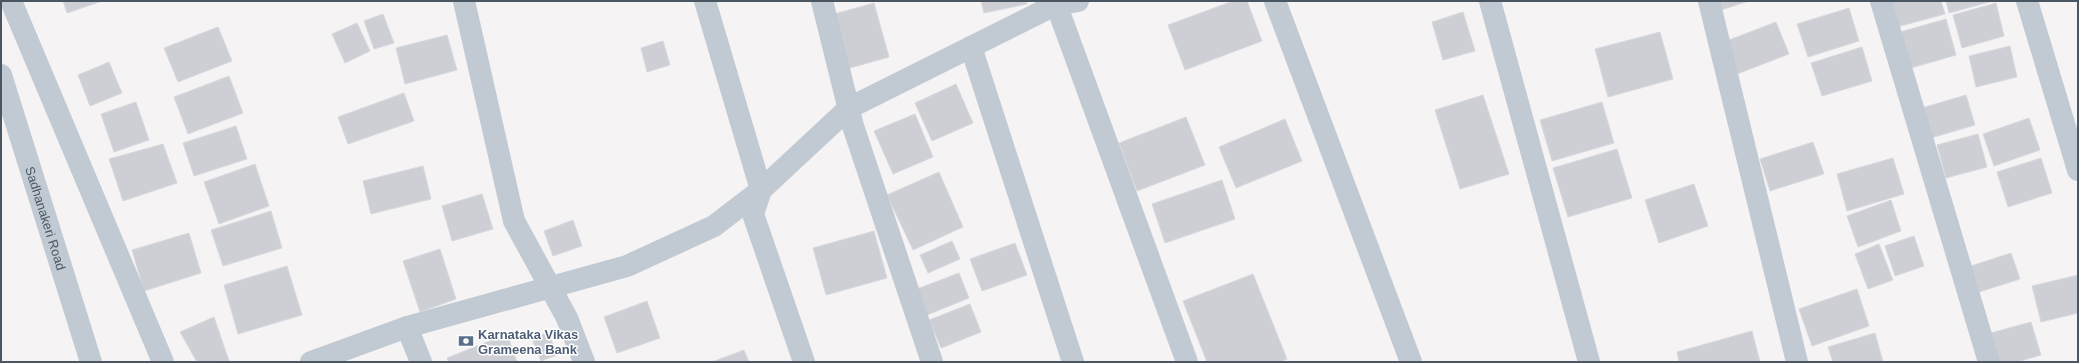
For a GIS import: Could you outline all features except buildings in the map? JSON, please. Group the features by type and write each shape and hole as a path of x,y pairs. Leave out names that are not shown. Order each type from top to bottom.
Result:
{"street":[{"path":"11,1 163,362"},
{"path":"464,1 514,221 567,318 584,362"},
{"path":"705,1 761,190 753,214 804,362"},
{"path":"822,1 853,126 932,362"},
{"path":"311,362 407,327 627,266 714,226 761,190 849,108 1055,3 1078,1"},
{"path":"1275,1 1410,362"},
{"path":"1490,1 1589,362"},
{"path":"1709,1 1797,362"},
{"path":"1881,1 1989,362"},
{"path":"2027,1 2078,170"},
{"path":"1055,3 1187,362"},
{"path":"971,47 1073,362"},
{"name":"Sadhanakeri Road","path":"1,75 91,362"},
{"path":"407,327 420,362"}],"place":[{"name":"Karnataka Vikas Grameena Bank","path":"466,341"}]}
